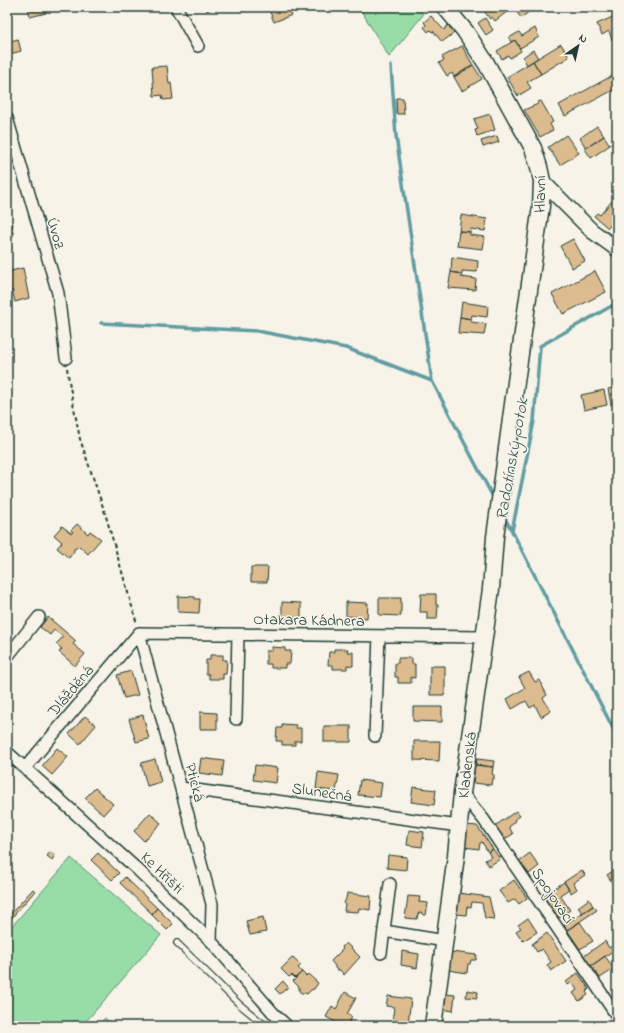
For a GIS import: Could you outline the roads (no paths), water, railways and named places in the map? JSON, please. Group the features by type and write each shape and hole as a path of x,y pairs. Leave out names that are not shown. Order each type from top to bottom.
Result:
{"main road":[{"name":"Hlavní","path":"448,8 486,63 520,124 537,158 542,181 541,206 516,382 496,537 491,589"},
{"name":"Kladenská","path":"433,1026 445,941 462,793 491,589"}],"street":[{"path":"176,7 198,46"},
{"name":"Úvoz","path":"7,118 58,293 66,358"},
{"path":"542,181 592,231 617,249"},
{"path":"7,657 39,617"},
{"name":"Otakara Kádnera","path":"139,633 483,637"},
{"name":"Dlážděná","path":"25,768 139,633"},
{"name":"Ptická","path":"139,633 212,904 211,942"},
{"name":"Otakara Kádnera","path":"236,719 238,634"},
{"name":"Otakara Kádnera","path":"375,736 379,636"},
{"name":"Ke Hřišti","path":"7,752 138,870 211,942 287,1026"},
{"name":"Slunečná","path":"181,788 459,826"},
{"name":"Spojovací","path":"462,793 484,820 617,1016"},
{"path":"381,953 390,884"},
{"path":"384,931 445,941"}],"lane":[{"path":"177,943 239,1004 261,1022 269,1026"}],"waterway":[{"path":"391,66 396,136 432,381"},
{"name":"Radotínský potok","path":"617,303 540,346 534,421 512,531 617,736"},
{"path":"101,323 257,331 346,348 432,381 494,499"},
{"path":"503,515 512,531"}]}
